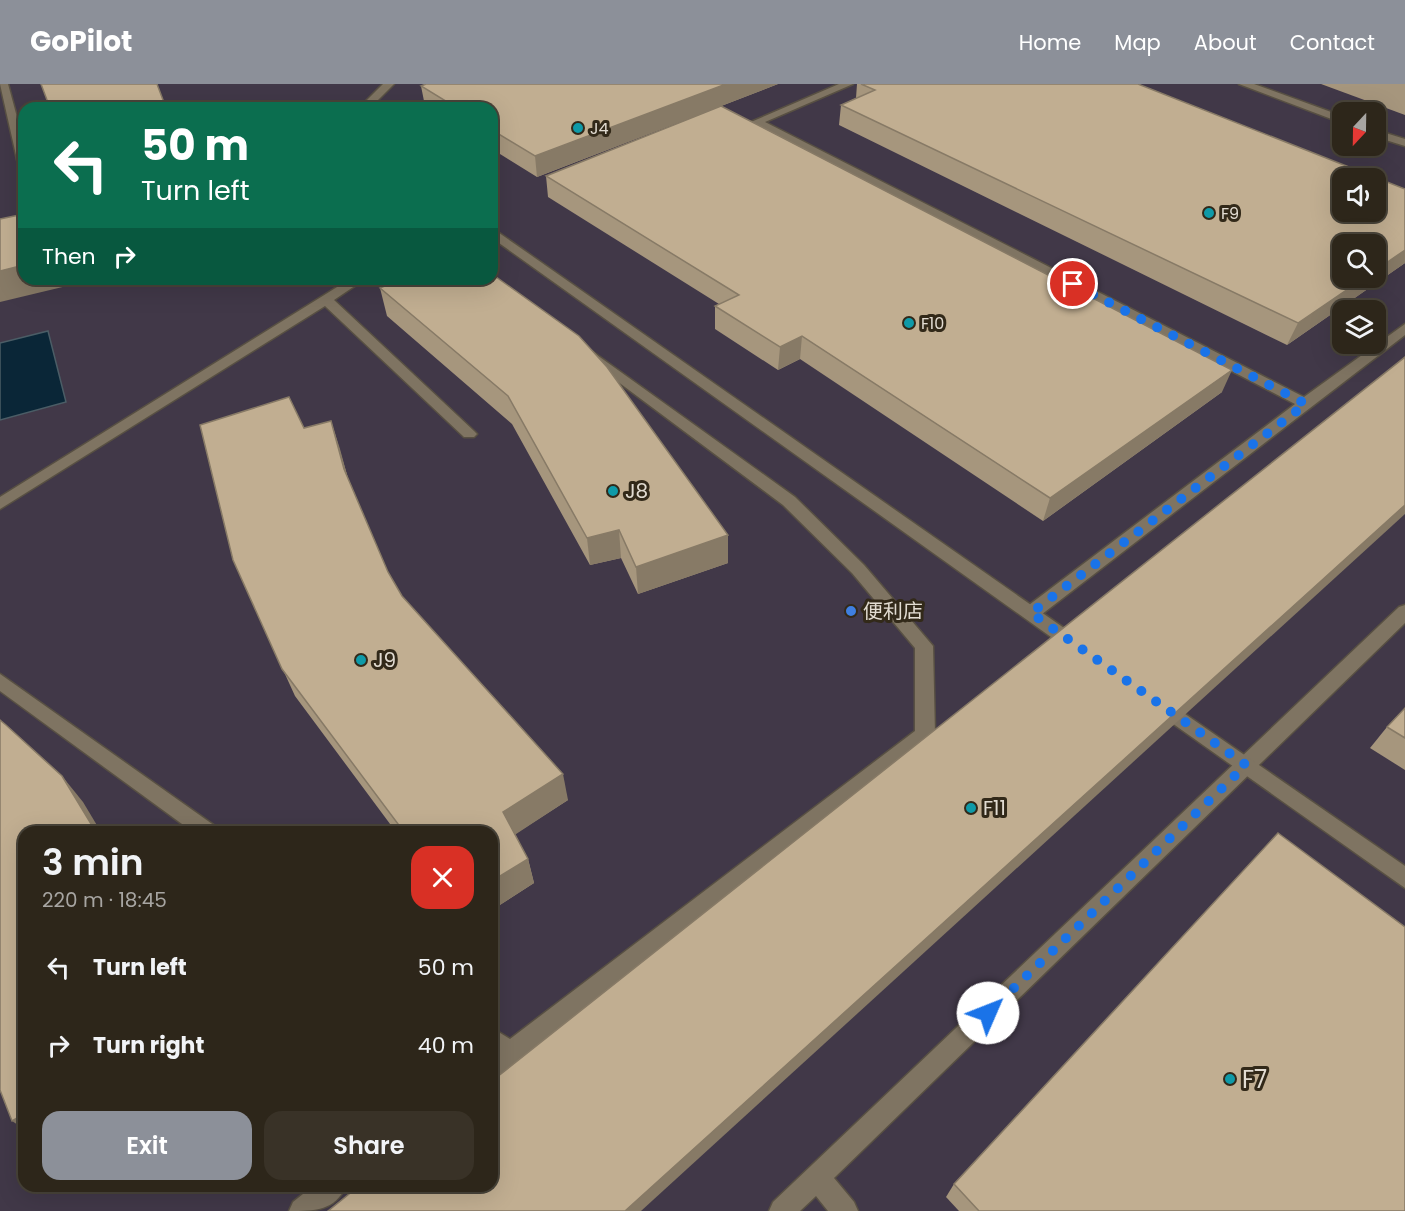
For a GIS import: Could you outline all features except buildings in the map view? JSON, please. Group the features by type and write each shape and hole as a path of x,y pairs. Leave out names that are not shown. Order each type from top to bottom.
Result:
{"street":[{"path":"3,84 18,141"},
{"path":"370,102 389,84"},
{"path":"848,84 756,122 1306,404"},
{"path":"1244,84 1332,116"},
{"path":"1386,136 1405,143"},
{"path":"498,236 1089,654"},
{"path":"0,504 350,285"},
{"path":"326,300 469,434"},
{"path":"1031,613 1405,328"},
{"path":"498,1053 925,734 924,646 858,569 789,501 566,337"},
{"path":"782,1211 1405,612"},
{"path":"0,681 200,826"},
{"path":"1148,696 1405,878"},
{"path":"816,1178 845,1211"},
{"path":"302,1211 326,1192"}],"shaded area":[{"path":"0,84 1405,84 1405,1211 0,1211"}],"water":[{"path":"48,331 66,402 0,420 0,343"}],"place":[{"name":"J4","path":"578,128"},
{"name":"F9","path":"1209,213"},
{"name":"F10","path":"909,323"},
{"name":"J8","path":"613,491"},
{"name":"便利店","path":"851,611"},
{"name":"J9","path":"361,660"},
{"name":"F11","path":"971,808"},
{"name":"F7","path":"1230,1079"}],"route":[{"path":"988,1013 1246,765 1031,613 1042,602 1306,404 1073,284"}]}
